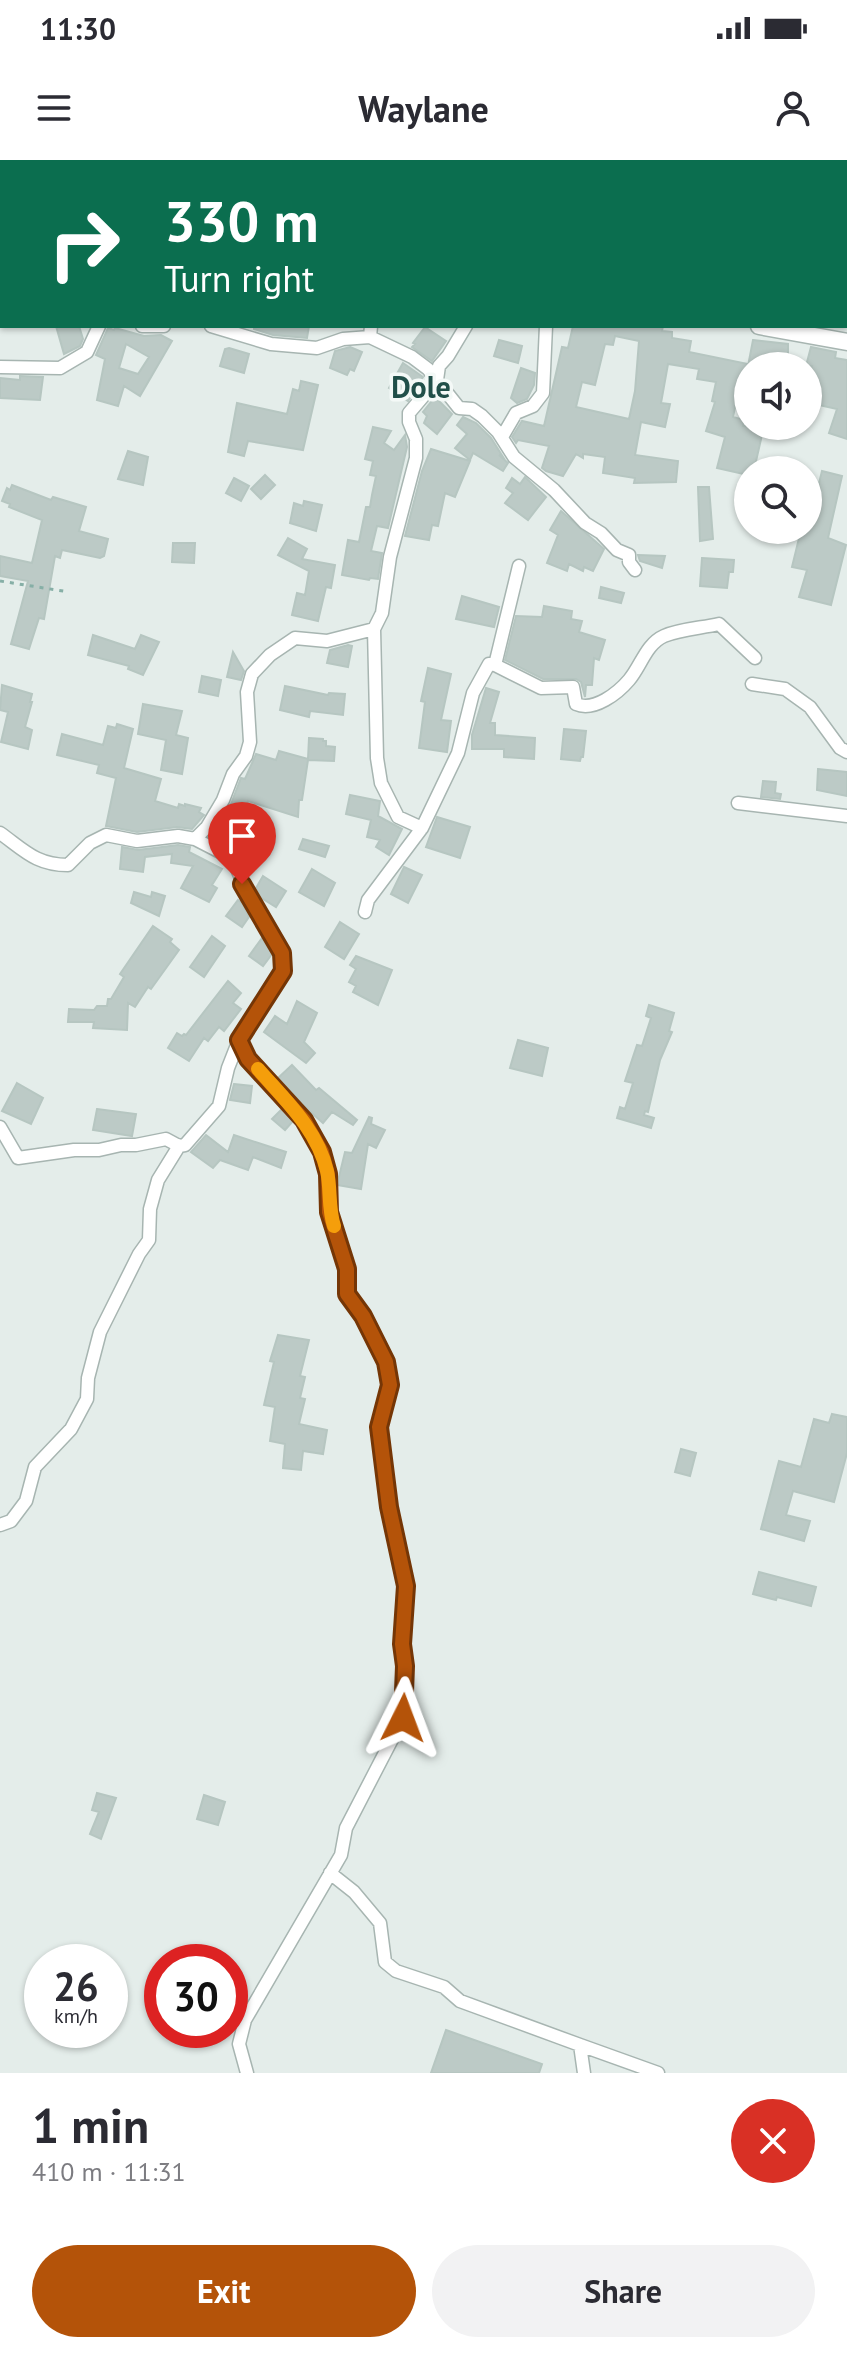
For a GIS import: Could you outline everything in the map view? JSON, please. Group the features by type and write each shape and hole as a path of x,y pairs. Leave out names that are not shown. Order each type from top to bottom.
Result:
{"street":[{"path":"0,367 60,368 87,352 98,328"},
{"path":"218,328 271,344 317,348 371,332 428,369 459,408 472,409 482,416 502,437 514,457 554,490 585,523 601,533 617,550 629,555 629,562 635,570"},
{"path":"422,828 398,817 381,783 377,758 374,629 382,613 390,557 416,458 416,439 409,413 437,380 439,366 465,328"},
{"path":"502,437 516,413 533,406 543,393 546,328"},
{"path":"770,328 847,342"},
{"path":"495,665 519,566"},
{"path":"365,912 368,900 422,828 458,753 473,693 489,664 541,688 573,687 576,704 582,707 600,703 629,681 648,650 662,636 719,624 755,658"},
{"path":"195,839 207,827 223,800 233,774 246,756 250,742 247,692 252,674 270,655 295,638 327,641 374,629"},
{"path":"752,684 785,689 810,707 840,748 847,752"},
{"path":"738,803 847,816"},
{"path":"0,833 26,855 54,865 68,865 90,843 106,835 137,841 178,836 195,839 232,858 256,911 282,953 283,971 239,1040 228,1068 219,1106 185,1145 179,1146 166,1139 18,1158 0,1127"},
{"path":"239,1040 248,1059 304,1120 322,1152 328,1174 329,1212 347,1269 347,1294 363,1316 386,1362 390,1385 379,1427 389,1507 406,1586 402,1644 405,1666 403,1718 346,1828 341,1855 245,2020 239,2044 247,2073"},
{"path":"0,1525 11,1521 26,1501 35,1467 71,1429 87,1399 88,1378 100,1332 149,1240 150,1209 158,1180 179,1146"},
{"path":"330,1873 354,1892 380,1923 385,1962 396,1971 444,1987 460,2001 658,2073"},
{"path":"580,2045 584,2073"}],"path":[{"path":"0,581 69,592"}],"building":[{"path":"57,328 80,328 83,339 80,346 64,354"},
{"path":"108,328 144,336 161,335 172,341 140,396 124,386 118,406 97,400 105,359 96,355","holes":["126,344 149,357 138,374 119,368"]},
{"path":"309,328 307,338 273,335 254,329"},
{"path":"424,328 446,341 432,361 412,347"},
{"path":"573,328 663,328 662,331 672,332 672,338 691,341 689,352 734,361 734,440 761,440 757,456 734,456 734,472 717,468 725,437 706,431 715,402 712,401 716,382 697,379 699,369 668,364 661,403 670,404 665,427 641,422 635,455 678,461 676,482 634,483 635,478 603,473 605,457 583,454 583,458 576,454 563,476 546,471 542,468 549,446 518,440 516,443 512,437 522,421 544,426 562,347 568,348","holes":["615,336 639,341 629,419 576,407 582,382 595,385 605,344 613,345"]},
{"path":"499,340 522,346 518,363 494,356"},
{"path":"753,340 788,344 788,352 751,352"},
{"path":"350,347 362,352 354,371 350,369 347,375 330,368 335,351"},
{"path":"811,347 836,352 835,358 847,360 847,439 829,433 837,409 822,406 822,352 810,352"},
{"path":"225,349 249,354 244,373 220,366"},
{"path":"403,363 423,377 408,401 389,388"},
{"path":"521,368 535,373 534,385 527,399 517,403 511,398"},
{"path":"20,376 43,377 40,400 0,398 0,378 20,380"},
{"path":"301,381 318,385 303,450 248,441 244,456 228,452 237,403 287,414 293,389 299,391"},
{"path":"435,397 452,414 437,434 424,423 427,416 423,412"},
{"path":"463,417 476,423 491,438 503,457 499,455 508,463 503,471 473,453 470,460 455,448 467,434 457,425"},
{"path":"373,427 391,431 384,443 394,450 405,435 407,447 388,528 377,526 371,551 382,553 378,579 369,580 342,575 348,540 359,542 366,507 370,507 376,476 370,475 373,461 365,459"},
{"path":"431,449 470,461 455,497 445,493 438,526 432,525 429,540 405,536"},
{"path":"128,451 148,457 143,485 118,479"},
{"path":"822,471 842,476 828,538 846,545 831,605 799,597 807,570 792,567 798,544 822,544"},
{"path":"265,475 275,485 261,499 251,489"},
{"path":"525,477 546,497 528,520 505,503 513,493 506,488 512,478 520,484"},
{"path":"234,478 249,486 241,501 226,493"},
{"path":"12,485 51,500 53,497 86,507 79,531 108,539 104,556 100,558 62,550 60,558 55,556 44,619 39,618 29,649 11,644 28,581 0,576 0,556 32,563 42,520 9,507 10,504 2,501 7,488 10,490"},
{"path":"698,487 709,487 713,539 700,541"},
{"path":"304,501 322,505 316,531 290,523 294,503 303,506"},
{"path":"561,511 604,549 593,571 584,567 583,571 569,564 567,571 547,563 558,535 550,530"},
{"path":"288,538 307,549 302,559 335,565 331,588 326,587 318,621 292,615 297,593 305,595 309,571 278,555"},
{"path":"173,543 195,543 194,563 172,562"},
{"path":"638,555 665,556 662,568 640,561"},
{"path":"702,558 734,560 727,588 700,586"},
{"path":"601,587 624,593 621,603 599,598"},
{"path":"462,596 499,607 494,627 456,619"},
{"path":"544,606 572,611 571,619 582,621 579,632 605,640 599,660 594,658 592,685 586,685 585,697 581,682 576,679 543,679 505,660 516,616 542,617"},
{"path":"93,635 135,649 141,635 159,642 143,675 128,669 129,666 88,655"},
{"path":"352,646 348,667 327,663 330,650"},
{"path":"233,652 244,671 241,680 227,677"},
{"path":"428,668 451,674 441,720 451,721 447,752 419,748 425,702 421,701"},
{"path":"202,676 221,680 218,696 199,692"},
{"path":"2,685 32,694 25,727 32,730 28,749 1,742 8,712 0,710"},
{"path":"285,686 328,695 345,694 343,715 310,711 309,717 280,710"},
{"path":"486,688 499,692 490,723 495,723 495,735 535,738 534,759 504,757 504,749 472,749 472,735"},
{"path":"143,704 182,711 176,735 188,738 182,774 161,770 166,740 138,734"},
{"path":"117,724 133,729 124,768 161,779 155,801 178,808 179,804 185,804 201,808 199,812 204,815 192,829 177,827 137,832 106,826 116,778 97,773 99,765 57,755 62,734 103,745 108,726 116,728"},
{"path":"564,729 586,731 580,761 561,759"},
{"path":"309,738 323,739 326,746 335,747 334,761 308,760 298,817 248,801 238,825 224,822 241,778 245,779 256,754 276,760 279,751 308,759"},
{"path":"818,769 847,772 847,796 817,790"},
{"path":"763,781 776,782 775,793 781,794 780,799 761,797"},
{"path":"350,795 380,801 378,816 402,829 389,855 376,847 380,840 367,837 371,820 346,814"},
{"path":"437,817 470,827 460,858 426,847"},
{"path":"303,839 329,846 325,857 299,849"},
{"path":"178,845 190,847 189,852 222,869 212,885 217,888 209,902 181,888 193,866 171,863 172,854 145,857 143,872 120,869 122,847 138,850"},
{"path":"404,867 422,875 408,903 391,894"},
{"path":"312,869 335,883 324,906 299,892"},
{"path":"263,876 286,891 276,907 260,897 256,888"},
{"path":"134,892 151,897 152,892 165,896 159,916 131,903"},
{"path":"238,900 249,917 242,927 226,916"},
{"path":"340,922 359,934 344,959 325,947"},
{"path":"153,926 172,939 170,942 179,950 135,1007 128,1003 127,1030 93,1028 94,1022 68,1022 69,1009 94,1010 97,1006 107,1006 108,999 111,999 124,977 120,974"},
{"path":"212,936 225,946 204,977 190,967"},
{"path":"262,938 272,954 263,966 249,956"},
{"path":"356,956 392,970 378,1005 353,992 356,986 349,982 356,969 350,965"},
{"path":"228,981 241,993 233,1003 241,1009 224,1031 219,1027 208,1041 204,1038 189,1061 168,1048 177,1033 186,1035"},
{"path":"297,1001 317,1013 304,1042 315,1053 306,1063 264,1032 275,1016 287,1024"},
{"path":"649,1005 674,1013 669,1031 672,1032 660,1060 648,1112 645,1111 644,1115 654,1118 651,1128 617,1118 620,1107 625,1109 633,1083 625,1081 637,1045 642,1046 651,1018 646,1016"},
{"path":"518,1040 548,1048 542,1076 510,1068"},
{"path":"292,1065 316,1090 319,1088 357,1120 353,1125 332,1112 323,1123 305,1107 278,1078"},
{"path":"17,1083 43,1098 31,1124 2,1111"},
{"path":"234,1084 252,1086 250,1103 230,1100"},
{"path":"97,1109 136,1114 132,1136 93,1130"},
{"path":"282,1109 293,1121 285,1130 272,1119"},
{"path":"369,1117 372,1118 371,1124 385,1130 376,1148 368,1144 361,1189 337,1185 345,1152 352,1153"},
{"path":"206,1135 228,1152 234,1135 286,1152 281,1168 253,1157 248,1170 220,1160 213,1168 191,1152"},
{"path":"278,1335 309,1340 300,1376 305,1377 300,1398 305,1399 299,1424 327,1430 323,1454 303,1451 301,1470 283,1468 285,1444 270,1441 275,1407 264,1405 274,1362 270,1361"},
{"path":"832,1414 847,1417 847,1453 834,1502 793,1491 786,1515 810,1521 804,1541 761,1529 779,1461 801,1467 814,1419 829,1423"},
{"path":"681,1449 696,1453 690,1476 675,1472"},
{"path":"759,1572 816,1587 811,1606 753,1594"},
{"path":"97,1793 116,1798 101,1839 90,1834 99,1812 92,1810"},
{"path":"204,1795 225,1802 218,1825 197,1819"},
{"path":"446,2030 542,2064 539,2073 431,2073"}],"slow traffic":[{"path":"258,1069 304,1120 322,1152 328,1174 329,1212 334,1226"}],"district":[{"name":"Dole","path":"421,386"}],"route":[{"path":"242,884 282,953 283,971 239,1040 248,1059 304,1120 322,1152 328,1174 329,1212 347,1269 347,1294 363,1316 386,1362 390,1385 379,1427 389,1507 406,1586 402,1644 405,1666 403,1718"}]}
